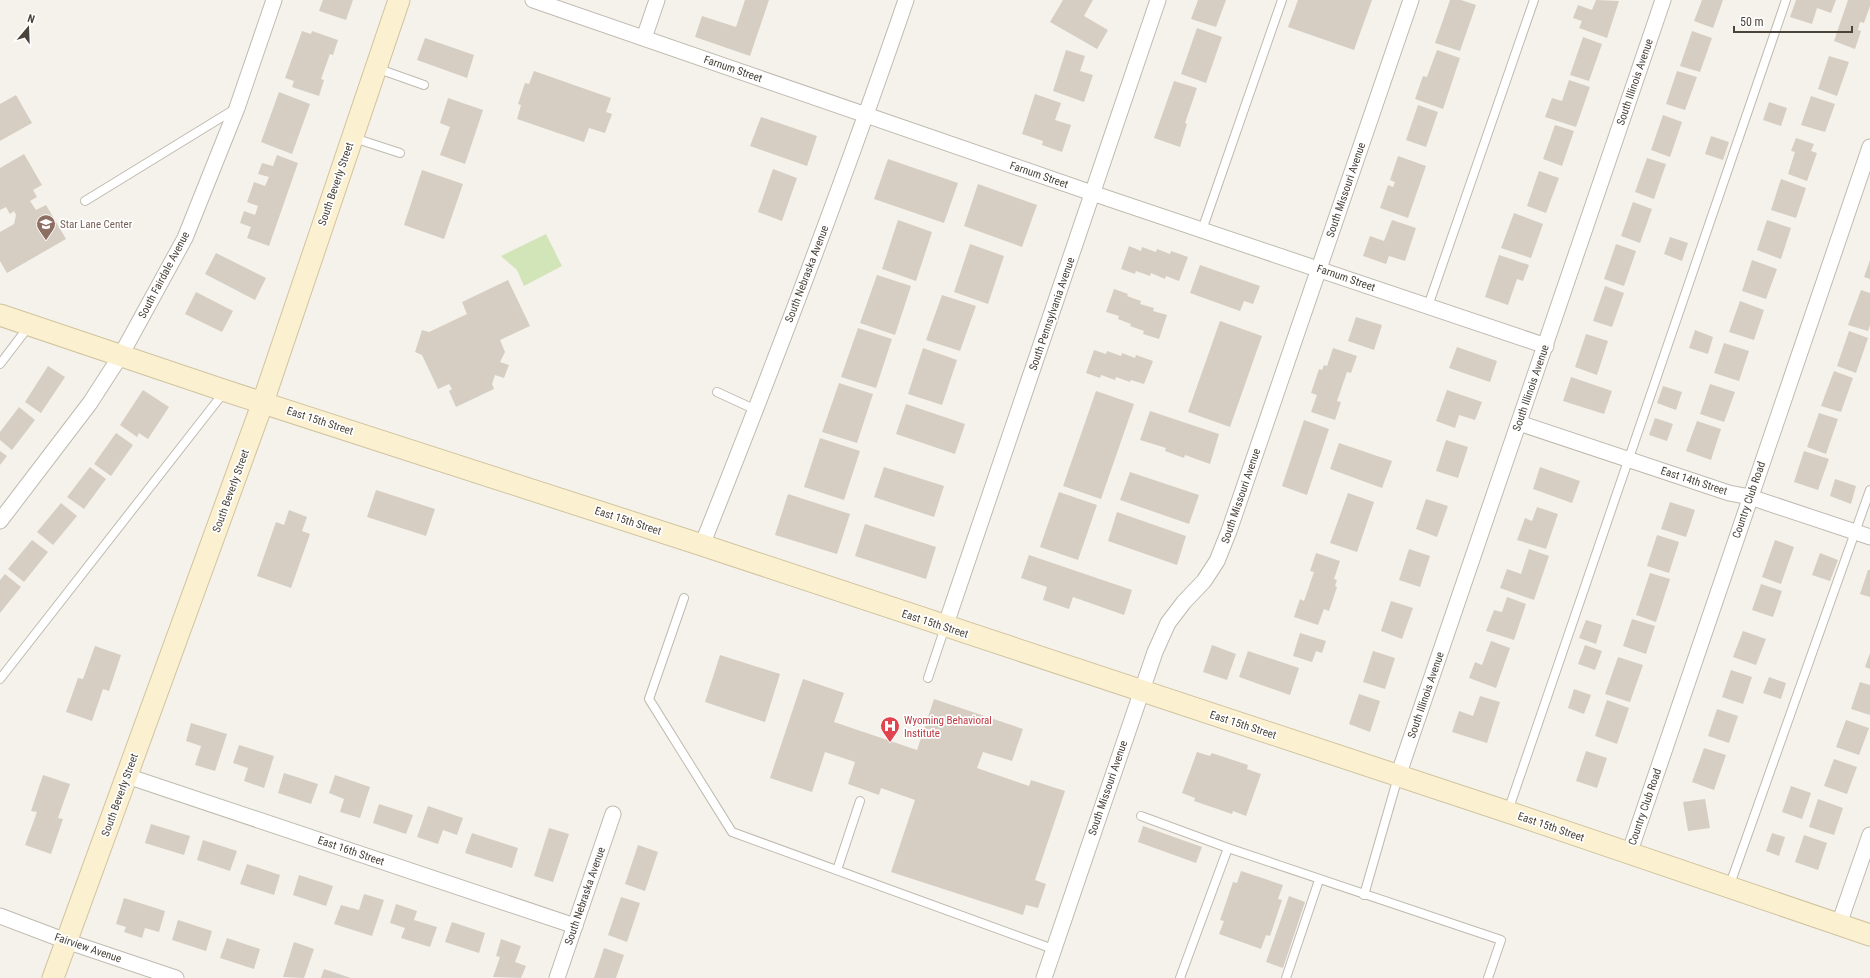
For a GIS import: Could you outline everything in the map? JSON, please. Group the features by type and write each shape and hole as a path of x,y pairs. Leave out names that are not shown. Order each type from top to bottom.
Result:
{"main road":[{"name":"South Beverly Street","path":"53,978 263,402 399,0"},
{"name":"East 15th Street","path":"0,315 226,391 702,545 1508,812 1870,935"}],"street":[{"name":"South Fairdale Avenue","path":"0,521 90,403 121,355 185,238 237,108 274,0"},
{"name":"Farnum Street","path":"533,0 1092,193 1546,346"},
{"path":"644,38 657,0"},
{"name":"South Nebraska Avenue","path":"702,545 756,410 867,115 906,0"},
{"name":"South Pennsylvania Avenue","path":"946,627 1158,0"},
{"name":"South Missouri Avenue","path":"1044,978 1142,692 1154,652 1168,623 1184,602 1204,581 1217,561 1229,531 1411,0"},
{"name":"South Illinois Avenue","path":"1398,776 1663,0"},
{"name":"Country Club Road","path":"1629,854 1870,147"},
{"name":"East 14th Street","path":"1519,423 1729,493 1750,497 1870,537"},
{"name":"East 16th Street","path":"127,776 575,926"},
{"name":"South Nebraska Avenue","path":"557,978 613,814"},
{"path":"1839,924 1870,835"},
{"name":"Fairview Avenue","path":"0,916 66,941 176,978"}],"lane":[{"path":"1202,230 1282,0"},
{"path":"1428,306 1534,0"},
{"path":"1508,812 1786,0"},
{"path":"375,68 424,85"},
{"path":"85,201 237,108"},
{"path":"352,137 400,153"},
{"path":"0,364 30,325"},
{"path":"0,679 226,391"},
{"path":"717,392 756,410"},
{"path":"1729,888 1870,490"},
{"path":"684,598 649,699 732,832 1053,949"},
{"path":"928,678 946,627"},
{"path":"1364,895 1398,776"},
{"path":"837,870 860,801"},
{"path":"1141,816 1320,880 1501,940 1488,978"},
{"path":"1180,978 1228,848"},
{"path":"1286,978 1320,880"}],"green space":[{"path":"546,234 562,266 524,286 517,270 501,256"}],"building":[{"path":"323,0 353,0 346,20 319,11"},
{"path":"745,0 769,0 750,56 695,37 702,16 736,27"},
{"path":"1063,0 1093,0 1084,16 1108,30 1097,49 1050,22"},
{"path":"1198,0 1226,0 1216,27 1191,19"},
{"path":"1298,0 1372,0 1354,50 1288,27"},
{"path":"1450,0 1461,0 1476,5 1460,51 1435,43"},
{"path":"1596,0 1619,1 1607,38 1579,28 1582,21 1573,18 1578,5 1592,10"},
{"path":"1702,0 1723,0 1713,28 1694,21"},
{"path":"1796,0 1836,0 1831,13 1817,8 1812,24 1790,17"},
{"path":"1848,0 1870,0 1870,6 1864,23 1860,22 1858,30 1861,31 1855,49 1834,41"},
{"path":"1197,28 1222,37 1206,83 1181,74"},
{"path":"302,31 311,34 312,31 338,40 333,55 330,54 321,79 324,80 319,96 292,87 294,81 285,78"},
{"path":"1692,31 1712,38 1700,72 1680,66"},
{"path":"1583,37 1602,44 1589,81 1570,75"},
{"path":"425,38 474,55 467,78 417,60"},
{"path":"1066,50 1085,56 1080,71 1093,75 1084,102 1053,91"},
{"path":"1437,50 1460,58 1443,109 1415,99 1423,76 1427,77"},
{"path":"1829,56 1849,62 1837,96 1818,89"},
{"path":"534,71 611,98 606,112 612,114 605,133 589,128 584,142 517,119 521,105 518,104 525,83 529,84"},
{"path":"1677,71 1697,77 1685,110 1666,104"},
{"path":"1569,80 1590,87 1576,127 1545,117 1552,98 1562,101"},
{"path":"1174,81 1197,88 1185,123 1187,124 1180,147 1154,138"},
{"path":"279,92 310,104 292,154 261,142"},
{"path":"1035,94 1061,103 1055,120 1071,125 1062,152 1042,145 1043,141 1022,134"},
{"path":"16,95 32,123 0,141 0,104"},
{"path":"1811,96 1835,104 1825,132 1801,125"},
{"path":"448,98 483,110 465,164 440,155 450,127 440,123"},
{"path":"1769,102 1787,108 1781,126 1763,120"},
{"path":"1418,105 1438,112 1426,147 1406,140"},
{"path":"1663,115 1682,122 1670,157 1651,150"},
{"path":"761,117 817,136 807,166 750,146"},
{"path":"1555,125 1574,131 1562,166 1543,159"},
{"path":"1711,136 1729,142 1723,160 1705,154"},
{"path":"1796,138 1814,144 1811,151 1817,153 1807,181 1788,174 1795,152 1791,151"},
{"path":"24,154 42,185 33,190 37,197 30,201 36,210 46,205 66,239 7,273 0,261 0,232 14,224 16,215 14,211 10,214 6,207 0,210 0,168"},
{"path":"277,155 298,163 269,246 247,238 251,227 240,223 244,211 255,215 258,206 247,202 254,182 265,186 269,177 258,174 262,163 273,166"},
{"path":"1398,156 1426,166 1408,218 1380,208 1388,185 1393,187 1395,182 1390,180"},
{"path":"1647,158 1666,164 1654,199 1635,192"},
{"path":"888,159 958,183 944,223 874,199"},
{"path":"773,169 797,178 782,221 758,212"},
{"path":"422,170 463,184 444,239 404,225"},
{"path":"1539,171 1559,178 1546,213 1527,206"},
{"path":"1781,179 1806,188 1796,218 1771,210"},
{"path":"978,184 1037,205 1022,247 964,226"},
{"path":"1633,202 1652,209 1640,243 1621,236"},
{"path":"1514,213 1543,224 1531,258 1501,248"},
{"path":"898,220 932,232 916,281 882,269"},
{"path":"1392,220 1416,228 1405,261 1389,256 1386,264 1363,256 1370,236 1384,241"},
{"path":"1767,220 1791,228 1781,259 1757,250"},
{"path":"1670,237 1688,243 1682,261 1664,254"},
{"path":"970,244 1004,256 988,304 954,292"},
{"path":"1616,244 1636,251 1624,286 1604,279"},
{"path":"1129,246 1141,251 1142,247 1156,252 1157,249 1170,254 1171,251 1188,257 1179,281 1166,276 1165,279 1151,273 1150,276 1136,271 1135,274 1121,269"},
{"path":"216,253 266,278 255,300 205,274"},
{"path":"1499,255 1529,265 1523,281 1517,279 1508,305 1485,297"},
{"path":"1752,260 1777,269 1766,299 1742,291"},
{"path":"1870,260 1870,279 1864,277"},
{"path":"1200,265 1260,286 1253,304 1244,301 1240,311 1190,293"},
{"path":"877,275 911,286 895,335 860,323"},
{"path":"508,280 530,326 500,340 505,352 500,362 509,365 504,378 495,375 492,384 494,389 456,407 449,391 452,389 449,384 438,389 422,355 415,352 422,330 429,332 467,314 462,302"},
{"path":"1605,286 1624,293 1612,327 1593,321"},
{"path":"1114,289 1141,301 1140,304 1154,308 1153,311 1167,315 1159,339 1143,334 1144,331 1130,326 1131,324 1118,319 1119,316 1106,312"},
{"path":"1861,290 1870,293 1870,325 1868,331 1848,325"},
{"path":"196,292 233,311 222,332 185,314"},
{"path":"942,295 976,306 960,351 926,340"},
{"path":"1740,301 1764,310 1754,340 1729,332"},
{"path":"1356,317 1382,325 1374,350 1348,341"},
{"path":"1220,321 1262,336 1230,427 1188,412"},
{"path":"858,328 892,339 876,388 841,377"},
{"path":"1695,330 1713,337 1708,354 1689,348"},
{"path":"1849,331 1868,338 1856,373 1837,366"},
{"path":"1586,334 1608,341 1597,375 1575,367"},
{"path":"1724,343 1749,351 1739,381 1714,373"},
{"path":"1457,347 1497,361 1490,382 1449,368"},
{"path":"923,348 957,360 942,405 908,394"},
{"path":"1333,348 1357,356 1351,373 1347,372 1337,401 1341,402 1335,420 1311,412 1317,395 1311,393 1319,369 1322,370 1324,365 1327,366"},
{"path":"1094,350 1106,354 1107,351 1121,356 1122,353 1135,358 1136,355 1153,361 1144,384 1131,380 1130,382 1116,377 1115,380 1101,375 1100,378 1086,373"},
{"path":"48,366 65,377 41,413 25,402"},
{"path":"1834,371 1853,378 1841,412 1821,406"},
{"path":"1571,377 1612,391 1604,414 1563,401"},
{"path":"839,383 873,394 857,443 822,432"},
{"path":"1710,384 1735,392 1724,422 1700,414"},
{"path":"1663,386 1682,392 1676,410 1657,403"},
{"path":"143,390 169,407 148,439 139,433 137,437 120,425"},
{"path":"1447,390 1482,402 1475,420 1459,415 1455,428 1436,421"},
{"path":"1096,391 1134,404 1101,499 1063,486"},
{"path":"906,404 965,424 955,454 896,434"},
{"path":"19,407 35,420 12,450 0,440 0,432"},
{"path":"1150,411 1219,434 1210,464 1185,455 1184,458 1165,451 1166,448 1140,440"},
{"path":"1819,413 1838,419 1826,454 1807,447"},
{"path":"1655,418 1673,424 1667,441 1649,435"},
{"path":"1304,420 1329,429 1307,495 1282,486"},
{"path":"1697,421 1721,429 1711,460 1686,451"},
{"path":"116,433 133,445 111,476 94,464"},
{"path":"820,438 860,451 844,500 804,487"},
{"path":"1446,440 1468,447 1458,478 1436,471"},
{"path":"1339,443 1392,461 1382,488 1330,469"},
{"path":"0,451 7,456 0,465"},
{"path":"1804,451 1829,459 1818,490 1794,482"},
{"path":"90,467 106,479 84,509 67,497"},
{"path":"884,467 944,486 934,517 874,497"},
{"path":"1540,467 1580,481 1572,503 1533,489"},
{"path":"1130,472 1199,495 1189,524 1120,500"},
{"path":"1835,479 1856,486 1851,504 1830,496"},
{"path":"376,490 435,509 426,536 367,517"},
{"path":"1059,492 1097,505 1078,560 1040,547"},
{"path":"1348,493 1374,502 1357,552 1330,543"},
{"path":"788,494 850,514 837,554 775,535"},
{"path":"1426,499 1448,506 1437,537 1416,529"},
{"path":"1670,502 1695,510 1686,537 1661,529"},
{"path":"61,503 77,516 53,545 37,532"},
{"path":"1537,507 1558,514 1546,549 1517,540 1525,518 1532,521"},
{"path":"289,510 307,517 302,531 310,534 291,588 257,576 276,522 284,525"},
{"path":"1117,512 1186,536 1177,565 1108,541"},
{"path":"865,524 936,547 926,579 855,556"},
{"path":"1657,535 1679,542 1669,573 1647,566"},
{"path":"32,540 48,552 24,582 8,569"},
{"path":"1775,540 1794,547 1781,584 1762,577"},
{"path":"1409,549 1430,556 1420,587 1399,580"},
{"path":"1529,549 1549,556 1534,600 1500,588 1507,569 1521,574"},
{"path":"1316,553 1340,561 1334,579 1337,580 1335,586 1337,587 1329,611 1324,609 1318,625 1294,617 1300,599 1304,601 1314,572 1310,571"},
{"path":"1820,553 1838,560 1830,581 1812,575"},
{"path":"1029,555 1132,590 1124,615 1073,597 1069,609 1043,600 1047,587 1021,578"},
{"path":"1868,570 1870,570 1870,597 1860,594"},
{"path":"1650,573 1670,579 1656,622 1636,615"},
{"path":"5,574 21,587 0,613 0,580"},
{"path":"1761,584 1782,591 1773,617 1752,610"},
{"path":"1507,597 1526,604 1514,640 1486,631 1494,610 1502,612"},
{"path":"1391,601 1413,608 1402,639 1381,631"},
{"path":"1632,619 1655,626 1646,654 1623,646"},
{"path":"1586,620 1602,625 1596,644 1579,638"},
{"path":"1743,631 1766,639 1756,665 1733,657"},
{"path":"1300,633 1326,641 1322,653 1316,651 1312,662 1293,656"},
{"path":"1491,641 1510,648 1496,688 1469,678 1475,662 1482,665"},
{"path":"1212,645 1236,654 1227,680 1203,672"},
{"path":"1585,645 1602,651 1595,670 1578,664"},
{"path":"95,646 121,655 109,691 103,689 92,721 66,712 78,678 83,679"},
{"path":"1248,651 1299,668 1290,695 1239,677"},
{"path":"1373,651 1395,658 1385,689 1363,682"},
{"path":"1870,653 1870,669 1865,667"},
{"path":"720,655 780,674 765,722 705,702"},
{"path":"1618,657 1643,665 1630,702 1605,694"},
{"path":"1731,670 1752,677 1743,704 1722,697"},
{"path":"1769,677 1786,683 1781,699 1763,693"},
{"path":"803,679 844,693 834,722 917,750 934,699 1023,729 1012,761 983,752 977,768 1029,786 1031,780 1065,791 1035,880 1046,884 1038,908 1026,905 1023,915 891,872 915,800 881,788 879,795 848,784 855,762 825,752 812,792 770,778"},
{"path":"1860,682 1870,685 1870,715 1851,709"},
{"path":"1574,689 1591,695 1584,714 1568,708"},
{"path":"1359,694 1380,701 1370,732 1349,724"},
{"path":"1480,696 1500,702 1487,743 1452,732 1459,711 1473,716"},
{"path":"1607,700 1629,708 1617,744 1595,736"},
{"path":"1717,709 1738,716 1729,743 1708,736"},
{"path":"1846,720 1869,728 1859,755 1836,747"},
{"path":"191,723 227,734 215,771 195,765 201,746 186,741"},
{"path":"239,745 274,756 264,788 244,781 248,768 233,763"},
{"path":"1704,748 1726,755 1714,790 1692,782"},
{"path":"1586,751 1607,758 1597,788 1576,781"},
{"path":"1197,752 1210,756 1212,753 1248,765 1247,769 1261,774 1246,816 1233,811 1232,814 1194,801 1195,798 1182,793"},
{"path":"1834,759 1857,767 1847,794 1824,786"},
{"path":"284,773 318,784 311,804 278,793"},
{"path":"43,775 70,784 58,818 63,819 51,854 25,845 37,812 31,811"},
{"path":"335,775 370,787 360,818 340,812 344,799 329,793"},
{"path":"1791,786 1811,793 1802,819 1782,812"},
{"path":"1705,799 1710,828 1688,831 1683,802"},
{"path":"1818,799 1843,808 1834,835 1809,827"},
{"path":"379,804 413,815 406,834 373,823"},
{"path":"428,806 463,818 457,835 443,830 438,844 417,837"},
{"path":"151,824 190,836 184,855 145,843"},
{"path":"1143,826 1202,847 1196,863 1138,842"},
{"path":"549,828 569,834 553,882 534,876"},
{"path":"472,833 518,848 512,868 465,853"},
{"path":"1772,833 1785,837 1779,856 1766,851"},
{"path":"1804,835 1827,843 1818,870 1795,862"},
{"path":"203,840 237,851 230,871 197,860"},
{"path":"638,845 658,852 645,891 625,884"},
{"path":"247,864 280,875 274,895 240,884"},
{"path":"1241,871 1283,885 1278,899 1282,900 1270,936 1266,935 1261,949 1219,934 1224,921 1220,920 1233,882 1237,883"},
{"path":"299,875 333,886 326,906 293,895"},
{"path":"364,894 384,900 372,936 334,924 341,905 359,910"},
{"path":"1289,896 1305,902 1283,968 1266,962"},
{"path":"621,897 640,903 627,942 608,935"},
{"path":"124,898 165,911 159,932 145,928 142,938 124,932 126,927 116,924"},
{"path":"396,904 417,911 414,920 437,927 430,947 401,938 405,928 390,923"},
{"path":"178,920 212,931 206,951 172,940"},
{"path":"452,922 485,933 479,953 445,942"},
{"path":"227,938 260,949 254,969 220,958"},
{"path":"501,939 521,946 515,962 526,966 521,978 493,977 500,957 496,956"},
{"path":"294,942 314,949 304,978 283,977"},
{"path":"604,948 624,955 616,978 594,978"},
{"path":"324,969 351,978 321,978"}],"place":[{"name":"Star Lane Center","path":"46,241"},
{"name":"Wyoming Behavioral Institute","path":"890,743"}]}
